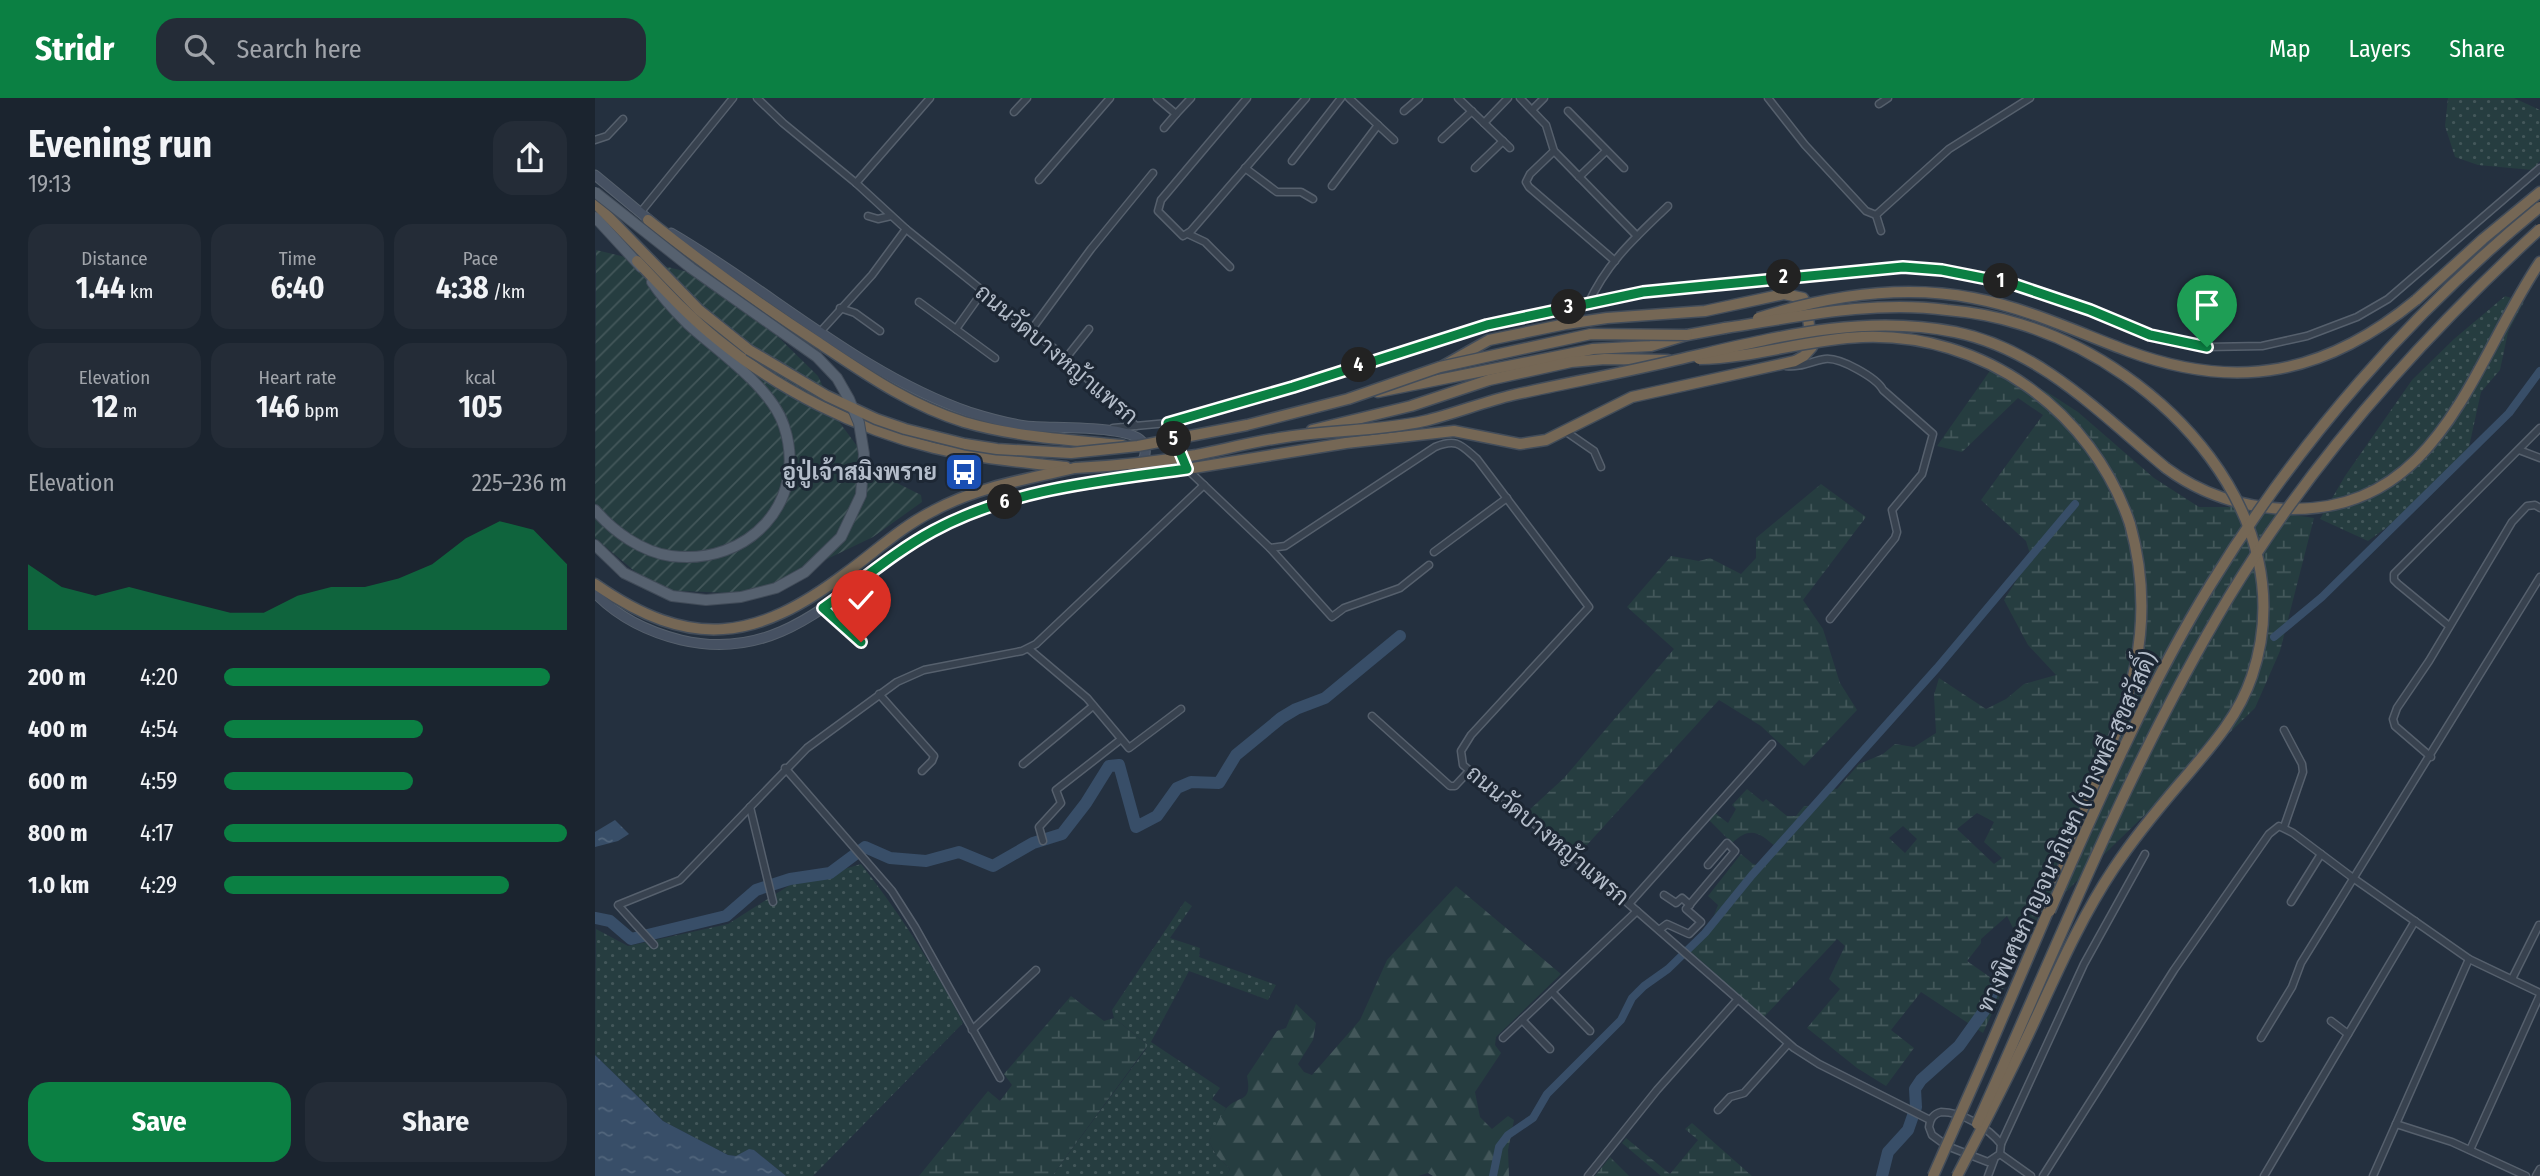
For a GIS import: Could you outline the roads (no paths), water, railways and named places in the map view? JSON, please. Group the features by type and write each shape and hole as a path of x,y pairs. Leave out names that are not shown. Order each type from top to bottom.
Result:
{"highway":[{"path":"1725,328 1787,309 1848,296 1910,292 1942,294 1972,298 2029,312 2130,352 2177,365 2225,373 2269,370 2328,355 2386,324 2540,192"},
{"path":"595,203 692,303 725,332 780,370 850,407 905,429 997,449 1071,453 1138,446 1247,425 1348,399 1593,349 1651,346 1687,335 1725,328 1850,310 1947,310 2020,324 2069,344 2112,367 2138,385 2192,434 2240,507 2260,559 2265,625 2260,652 2241,705 2225,730 2139,833 2089,909 2012,1069 1955,1176"},
{"name":"ทางพิเศษกาญจนาภิเษก (บางพลี-สุขสวัสดิ์)","path":"1933,1176 2137,720 2210,585 2253,519 2370,370 2453,285 2540,207"},
{"path":"644,217 700,262 781,318 915,404 997,431 1138,446"},
{"name":"ทางพิเศษกาญจนาภิเษก (บางพลี-สุขสวัสดิ์)","path":"1955,1176 2123,797 2180,685 2230,596 2272,532 2376,394 2452,312 2540,229"},
{"path":"637,261 679,305 725,346 774,380 822,406 872,428 931,447 986,458 1075,468"},
{"path":"1285,437 1403,425 1513,396 1753,341 1867,324 1956,332 1988,342 2039,365 2084,398 2166,468 2201,491 2272,509 2313,509 2371,491 2424,454 2455,413 2506,316 2540,262"},
{"path":"1187,469 1346,443 1431,434 1466,433 1520,444 1546,440 1632,397 1778,365 1804,356 1812,347 1806,303 1803,298 1784,294 1681,313 1588,320 1497,338 1474,347 1440,367"},
{"path":"1348,399 1440,367 1591,334 1687,335"},
{"path":"595,584 627,606 671,623 714,632 753,626 801,605 883,544 933,511 969,495 1013,481 1075,468 1155,461 1285,437 1421,403 1503,376 1571,362 1741,357 1862,337 1890,337 1938,345 1979,359 2020,380 2059,411 2103,464 2123,503 2136,544 2142,591 2141,638 2136,672 2124,712 2077,830 2050,911"}],"main road":[{"path":"595,192 681,261 817,357 837,378 849,399 859,423 864,454 861,495 841,537 806,572 776,588 741,597 706,600 672,596 624,573 595,545"},
{"path":"595,216 637,261 670,305 755,383 776,407 789,441 791,470 782,498 765,523 741,544 722,552 696,557 670,556 647,550 624,537 595,510"}],"street":[{"path":"644,217 733,98"},
{"name":"ถนนวัดบางหญ้าแพรก","path":"757,98 906,229 1033,329 1136,426 1168,423 1187,469 1270,548 1285,546 1444,443 1461,444 1477,459 1589,607 1471,735 1461,751 1463,765 1660,930 1788,1044 1819,1064 1930,1120 1929,1127 1937,1140 1978,1160 1988,1162 1997,1157 2031,1176"},
{"path":"856,183 930,98"},
{"path":"1014,112 1027,98"},
{"path":"1039,180 1110,98"},
{"path":"1157,98 1176,114"},
{"path":"1164,128 1191,98"},
{"path":"1247,98 1157,207 1183,236 1188,234 1305,98"},
{"path":"1292,161 1341,98"},
{"path":"1349,98 1394,140"},
{"path":"1458,98 1510,148"},
{"path":"1484,124 1508,98"},
{"path":"1520,98 1546,125 1554,151 1637,236"},
{"path":"1532,110 1544,98"},
{"path":"1768,98 1805,145 1865,211 1876,215"},
{"path":"1879,104 1888,98"},
{"path":"1876,215 1949,149 2030,98"},
{"path":"1404,111 1414,100"},
{"path":"1442,139 1472,111"},
{"path":"1568,111 1624,167"},
{"path":"595,141 607,136 624,119"},
{"path":"1332,186 1378,125"},
{"path":"1475,168 1503,141"},
{"path":"1554,151 1530,174 1526,182 1615,261"},
{"path":"1579,177 1606,151"},
{"path":"1245,168 1277,192 1301,192 1313,199"},
{"path":"1168,423 1293,387 1487,325 1643,292 1823,273 1913,268 1942,270 2013,284 2169,341 2207,347 2262,346 2307,336 2357,317 2388,299 2540,168"},
{"path":"1033,329 1091,249 1153,173"},
{"path":"595,175 644,217 707,254 914,390 990,419 1024,426 1103,429 1137,436 1143,442 1144,458 1140,466 1122,478"},
{"path":"1588,304 1600,279 1637,236 1668,206"},
{"path":"1876,215 1881,231"},
{"path":"868,216 878,219 891,216"},
{"path":"821,331 885,259 906,229"},
{"path":"1188,234 1205,242 1230,267"},
{"path":"956,329 983,291"},
{"path":"919,302 996,358"},
{"path":"840,309 855,313 880,331"},
{"path":"1066,358 1089,329"},
{"path":"1778,365 1797,368 1826,358 1845,363 1879,383 1883,390 1933,434 1922,474 1892,510 1897,532 1895,538 1830,620"},
{"path":"1103,429 1136,426"},
{"path":"2449,626 2397,584 2394,580 2395,574 2519,450 2537,438 2540,428"},
{"path":"1565,431 1594,451 1601,467"},
{"path":"2519,450 2540,458"},
{"path":"595,593 628,619 662,635 693,643 757,641 786,630 823,608 932,531 970,514 1048,491 1187,469"},
{"path":"654,945 618,905 680,880 785,768 807,748 879,694 912,674 1029,649 1203,485"},
{"path":"1434,552 1507,498"},
{"path":"2431,757 2395,726 2394,714 2520,511 2531,505 2540,508"},
{"path":"1270,548 1332,617 1344,608 1400,588 1429,565"},
{"path":"2261,1038 2292,987 2301,963 2540,577"},
{"path":"823,608 861,642"},
{"path":"1029,649 1087,698 1126,746 1132,747 1181,709"},
{"path":"879,694 934,756 922,771"},
{"path":"1023,764 1093,706"},
{"path":"1372,716 1450,786 1455,786 1469,771"},
{"path":"2284,730 2302,764 2303,772 2284,827"},
{"path":"1043,841 1041,823 1061,805 1057,788 1120,740"},
{"path":"1629,904 1772,744"},
{"path":"785,768 891,891 1000,1078"},
{"path":"750,807 772,900"},
{"path":"2043,1176 2174,970 2269,834 2279,826 2469,959 2540,994 2470,1150"},
{"path":"1660,930 1667,924 1689,934 1700,922 1686,909 1735,851 1727,843 1708,864"},
{"path":"1988,1176 2084,964 2145,854"},
{"path":"2291,902 2321,854"},
{"path":"1664,895 1676,904 1682,898 1690,905"},
{"path":"1503,1038 1637,911"},
{"path":"2264,1176 2415,921"},
{"path":"2512,979 2539,925"},
{"path":"2373,1176 2469,959"},
{"path":"972,1030 1036,970"},
{"path":"1552,992 1590,1031"},
{"path":"1588,1176 1657,1090 1738,999"},
{"path":"1522,1020 1550,1049"},
{"path":"2331,1021 2348,1034"},
{"path":"1718,1110 1730,1097 1744,1093 1788,1044"},
{"path":"1930,1120 1941,1112 1958,1114 1987,1131 2001,1144"},
{"path":"2396,1124 2452,1142 2526,1176"},
{"path":"2536,1176 2540,1169"}],"water":[{"path":"615,820 629,834 618,841 595,847 595,832"},
{"path":"595,1055 663,1121 728,1155 736,1156 749,1149 754,1150 786,1176 595,1176"}],"waterway":[{"path":"2274,637 2322,597 2509,413 2540,371"},
{"path":"1493,1176 1499,1147 1508,1135 1533,1118 1547,1094 1621,1020 1632,998 1668,969 1705,933 1752,875 1937,668 2075,504"},
{"path":"595,918 610,921 631,939 726,916 756,890 790,879 830,873 865,847 890,858 926,861 959,852 993,866 1033,843 1062,834 1086,803 1109,766 1119,765 1136,827 1157,816 1177,788 1191,782 1219,783 1236,755 1281,718 1325,698 1400,636"},
{"path":"1882,1176 1888,1152 1908,1130 1916,1107 1915,1089 1921,1080 1959,1046 1984,1011 2018,938"}],"place":[{"name":"อู่ปู่เจ้าสมิงพราย","path":"964,472"}]}
